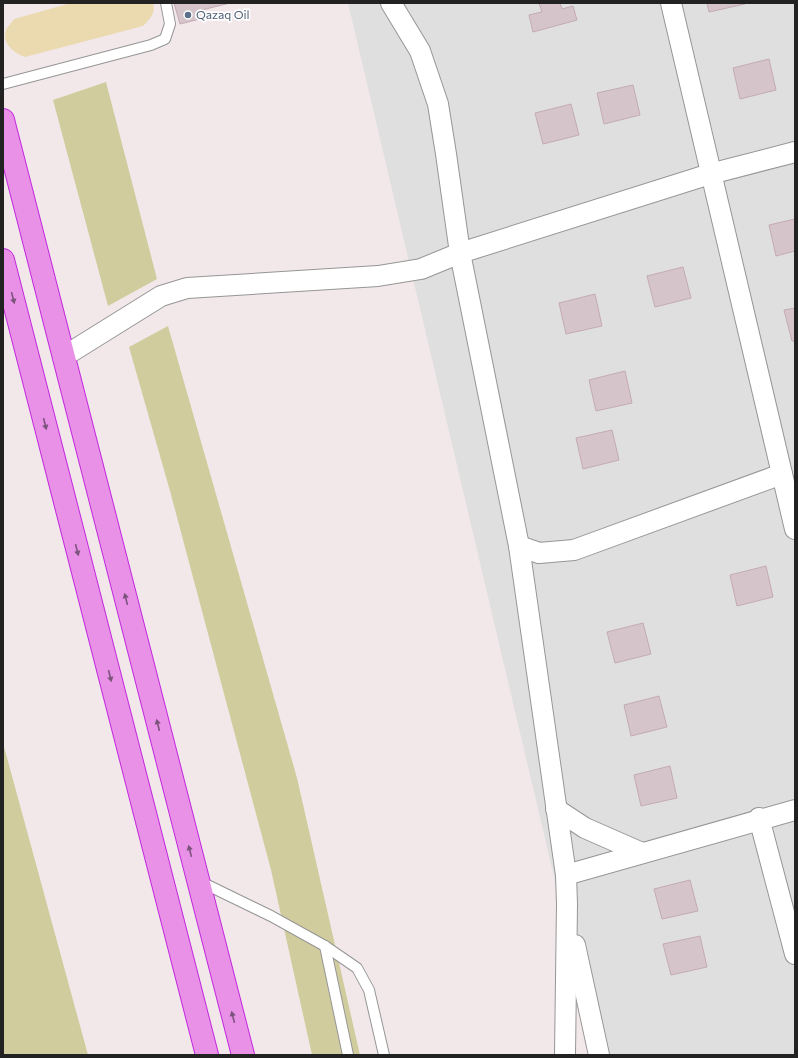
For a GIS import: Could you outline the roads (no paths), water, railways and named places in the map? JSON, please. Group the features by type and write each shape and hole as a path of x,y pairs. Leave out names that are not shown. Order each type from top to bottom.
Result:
{"highway":[{"path":"3,120 243,1055"},
{"path":"3,260 207,1055"}],"street":[{"path":"391,3 420,51 438,104 460,253 519,546 566,875 566,1055"},
{"path":"671,3 710,174 782,474 792,501 795,529"},
{"path":"63,357 160,296 187,288 378,276 421,268 460,253 710,174 795,152"},
{"path":"519,546 539,553 574,550 782,474"},
{"path":"556,808 585,828 642,853"},
{"path":"566,875 759,818 795,810"},
{"path":"759,818 795,954"},
{"path":"567,904 599,1055"}],"lane":[{"path":"3,84 151,46 165,39 170,24 166,3"},
{"path":"198,880 271,916 325,946 357,968 369,990 384,1055"},
{"path":"325,946 348,1055"}],"place":[{"name":"Qazaq Oil","path":"188,15"}]}
